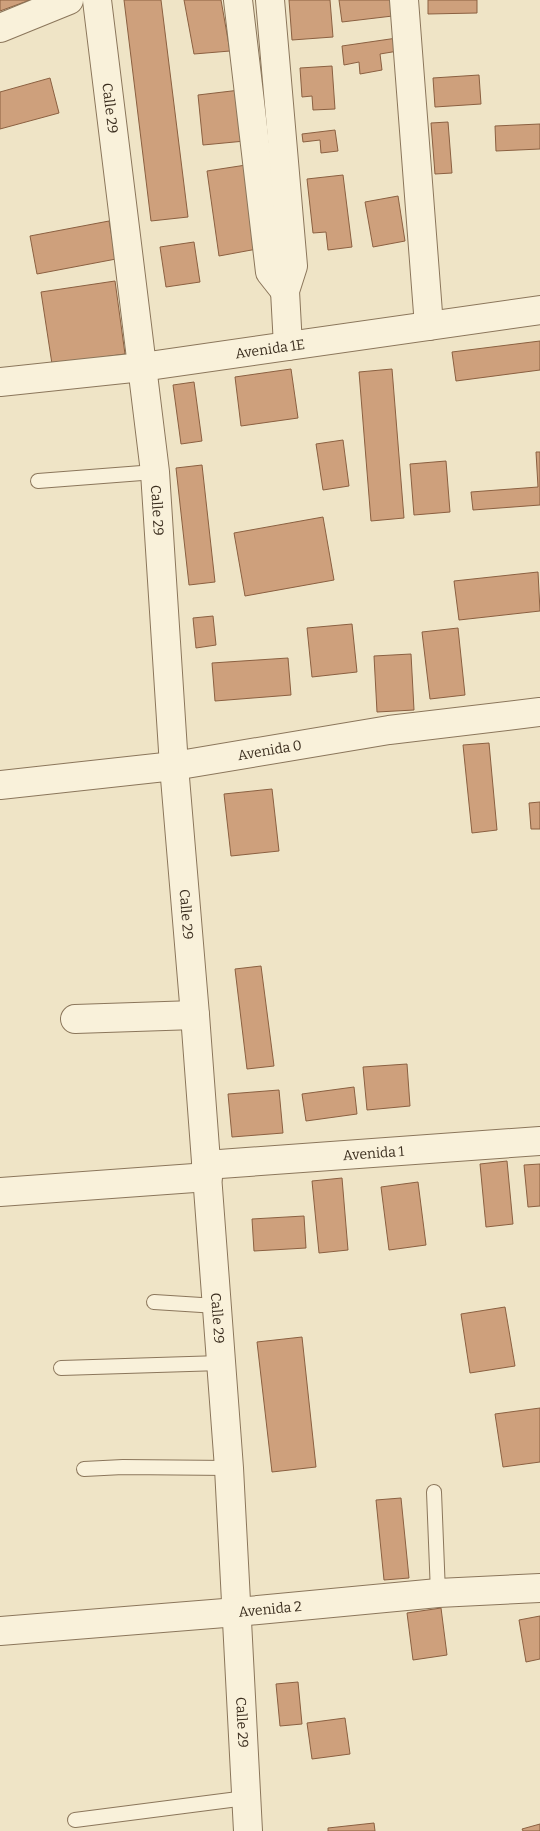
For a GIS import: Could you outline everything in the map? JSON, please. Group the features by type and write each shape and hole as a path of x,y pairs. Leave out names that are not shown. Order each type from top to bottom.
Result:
{"street":[{"path":"0,28 69,0"},
{"name":"Calle 29","path":"98,0 155,472 174,766 229,1468 248,1831"},
{"path":"238,0 270,272 285,291"},
{"path":"270,0 293,266 285,291 288,346"},
{"path":"404,0 429,326"},
{"name":"Avenida 1E","path":"0,382 142,366 540,310"},
{"name":"Avenida 0","path":"0,785 174,766 389,730 540,712"},
{"path":"75,1019 195,1015"},
{"name":"Avenida 1","path":"0,1192 540,1141"},
{"name":"Avenida 2","path":"0,1631 238,1612 438,1593 540,1588"}],"lane":[{"path":"38,480 155,472"},
{"path":"154,1302 217,1306"},
{"path":"61,1368 221,1363"},
{"path":"84,1470 123,1467 229,1468"},
{"path":"434,1492 438,1593"},
{"path":"75,1820 246,1798"}],"building":[{"path":"0,0 30,0 0,11"},
{"path":"124,0 161,0 188,217 151,221"},
{"path":"184,0 221,0 230,51 194,54"},
{"path":"289,0 330,0 333,37 292,40"},
{"path":"339,0 400,0 401,15 342,22"},
{"path":"428,0 477,0 477,13 428,14"},
{"path":"397,38 398,51 380,54 382,70 360,74 359,62 344,65 342,46"},
{"path":"332,66 335,109 313,110 312,96 302,97 300,68"},
{"path":"479,75 481,104 435,107 433,78"},
{"path":"50,78 59,113 0,129 0,92"},
{"path":"240,90 245,141 203,145 198,95"},
{"path":"448,122 452,173 435,174 431,123"},
{"path":"540,124 540,149 496,151 495,126"},
{"path":"335,130 338,151 321,153 320,140 303,142 302,134"},
{"path":"246,165 257,249 219,256 207,171"},
{"path":"343,175 352,247 328,250 326,232 313,233 307,179"},
{"path":"398,196 405,241 373,247 365,202"},
{"path":"109,221 116,259 37,274 30,236"},
{"path":"194,242 200,282 166,287 160,247"},
{"path":"115,281 125,354 52,364 41,292"},
{"path":"540,341 540,370 456,381 452,352"},
{"path":"291,369 298,418 241,426 235,377"},
{"path":"392,369 404,518 371,521 359,372"},
{"path":"194,382 202,441 181,444 173,385"},
{"path":"343,440 349,486 323,490 316,444"},
{"path":"536,452 540,452 540,505 473,510 471,492 538,487"},
{"path":"446,461 450,512 414,515 410,464"},
{"path":"202,465 215,582 189,585 176,468"},
{"path":"323,517 334,580 245,596 234,533"},
{"path":"538,572 540,611 459,620 454,581"},
{"path":"213,616 216,645 196,648 193,618"},
{"path":"352,624 357,672 312,677 307,628"},
{"path":"458,628 465,695 430,699 422,632"},
{"path":"411,654 414,710 377,712 374,656"},
{"path":"288,658 291,695 215,701 212,663"},
{"path":"489,743 497,830 472,833 463,745"},
{"path":"272,789 279,851 231,856 224,794"},
{"path":"540,802 540,829 531,829 529,803"},
{"path":"261,966 274,1066 247,1069 235,969"},
{"path":"407,1064 410,1106 367,1110 363,1067"},
{"path":"354,1087 357,1114 306,1121 302,1094"},
{"path":"279,1090 283,1133 232,1137 228,1094"},
{"path":"507,1161 513,1224 486,1227 480,1164"},
{"path":"540,1164 540,1206 528,1207 524,1165"},
{"path":"342,1178 348,1250 319,1253 312,1181"},
{"path":"418,1182 426,1245 389,1250 381,1187"},
{"path":"304,1216 306,1248 254,1251 252,1219"},
{"path":"505,1307 515,1366 470,1373 461,1314"},
{"path":"302,1337 316,1467 272,1472 257,1342"},
{"path":"540,1408 540,1462 503,1467 495,1414"},
{"path":"401,1498 409,1578 384,1580 376,1500"},
{"path":"441,1608 447,1655 413,1660 407,1613"},
{"path":"540,1616 540,1659 526,1662 519,1620"},
{"path":"298,1682 302,1724 280,1726 276,1684"},
{"path":"345,1718 350,1754 312,1759 307,1723"},
{"path":"374,1823 375,1831 328,1831 328,1828"},
{"path":"540,1824 540,1831 523,1831 522,1829"}]}
